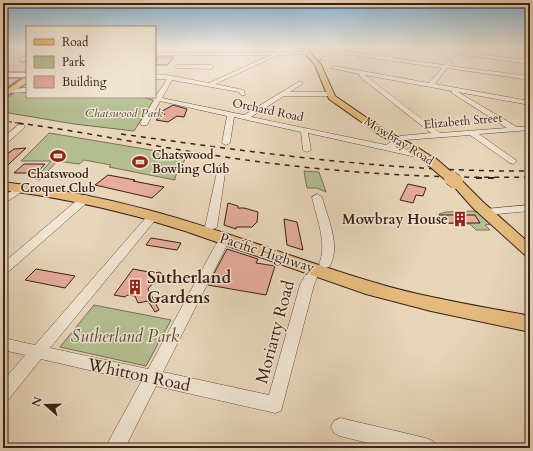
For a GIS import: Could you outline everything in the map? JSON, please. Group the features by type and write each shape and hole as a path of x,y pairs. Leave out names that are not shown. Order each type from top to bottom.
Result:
{"highway":[{"name":"Pacific Highway","path":"3,181 34,184 96,194 211,227 397,295 530,324"},
{"name":"Pacific Highway","path":"3,186 86,198 153,216 226,240 320,267 390,285 530,315"}],"main road":[{"name":"Mowbray Road","path":"319,68 331,94 336,100 383,134 399,141 430,159 471,196 530,240"},
{"path":"3,96 26,81"},
{"name":"Mowbray Road","path":"490,211 530,252"}],"street":[{"path":"144,123 177,68"},
{"path":"209,85 245,68"},
{"path":"334,68 530,103"},
{"path":"431,85 444,68"},
{"path":"453,68 530,78"},
{"path":"362,73 362,76 438,135"},
{"path":"3,75 26,75"},
{"path":"156,77 209,85 242,92 243,94"},
{"path":"246,117 300,84"},
{"path":"448,88 515,129"},
{"path":"10,91 26,90"},
{"path":"283,94 331,94"},
{"name":"Orchard Road","path":"154,98 381,146 430,159"},
{"path":"226,143 231,114"},
{"path":"3,142 21,127"},
{"name":"Elizabeth Street","path":"399,141 403,138 530,128"},
{"path":"304,129 307,150"},
{"path":"472,132 513,161"},
{"name":"Orchard Road","path":"381,146 393,146 399,141"},
{"path":"211,227 222,167"},
{"path":"3,201 22,188"},
{"name":"Moriarty Road","path":"275,405 307,285 320,267 328,261 329,249 317,197"},
{"path":"3,270 86,198"},
{"path":"490,211 530,208"},
{"path":"3,393 153,216"},
{"path":"115,448 221,246 226,240"},
{"name":"Whitton Road","path":"3,344 275,405"},
{"path":"340,427 426,448"}],"green space":[{"name":"Chatswood Park","path":"16,92 26,92 26,98 145,98 154,100 134,131 74,124 3,112 3,101"},
{"path":"49,133 187,156 175,177 175,180 109,167 111,165 84,160 79,164 57,161 40,180 35,179 51,161 21,161"},
{"path":"304,171 319,172 326,192 317,188 307,188"},
{"path":"473,211 479,213 491,224 485,225 490,230 476,230 470,224 444,223 439,214 446,212"},
{"name":"Sutherland Park","path":"94,305 171,320 146,366 60,347"}],"building":[{"path":"3,68 26,68 26,72 3,72"},
{"path":"3,78 21,78 3,90"},
{"path":"173,105 187,109 184,117 177,116 168,122 156,120 165,114 159,113"},
{"path":"26,148 3,170 3,157 14,149"},
{"path":"24,164 45,164 37,173 14,173"},
{"path":"108,175 164,187 152,198 95,185"},
{"path":"408,184 426,188 423,196 416,195 413,203 400,200"},
{"path":"228,203 238,206 238,208 258,212 257,222 252,227 236,227 236,229 224,225"},
{"name":"Mowbray House","path":"439,215 475,215 480,223 444,223"},
{"path":"284,219 297,222 303,250 287,245"},
{"path":"151,238 181,243 177,250 146,245"},
{"path":"227,249 258,259 256,263 275,266 266,295 208,285"},
{"path":"36,269 75,276 65,288 25,280"},
{"name":"Sutherland Gardens","path":"133,269 154,273 160,272 166,279 152,284 148,289 159,310 155,312 148,301 138,303 135,296 127,295 125,297 114,295"}],"railway":[{"path":"3,121 26,124"},
{"path":"18,123 199,153 301,167 415,176 530,177"},
{"path":"121,134 223,148 376,165 530,171"},
{"path":"476,178 495,178"}],"place":[{"name":"Chatswood Croquet Club","path":"58,156"},
{"name":"Chatswood Bowling Club","path":"140,162"},
{"name":"Mowbray House","path":"460,219"},
{"name":"Sutherland Gardens","path":"135,287"}]}
